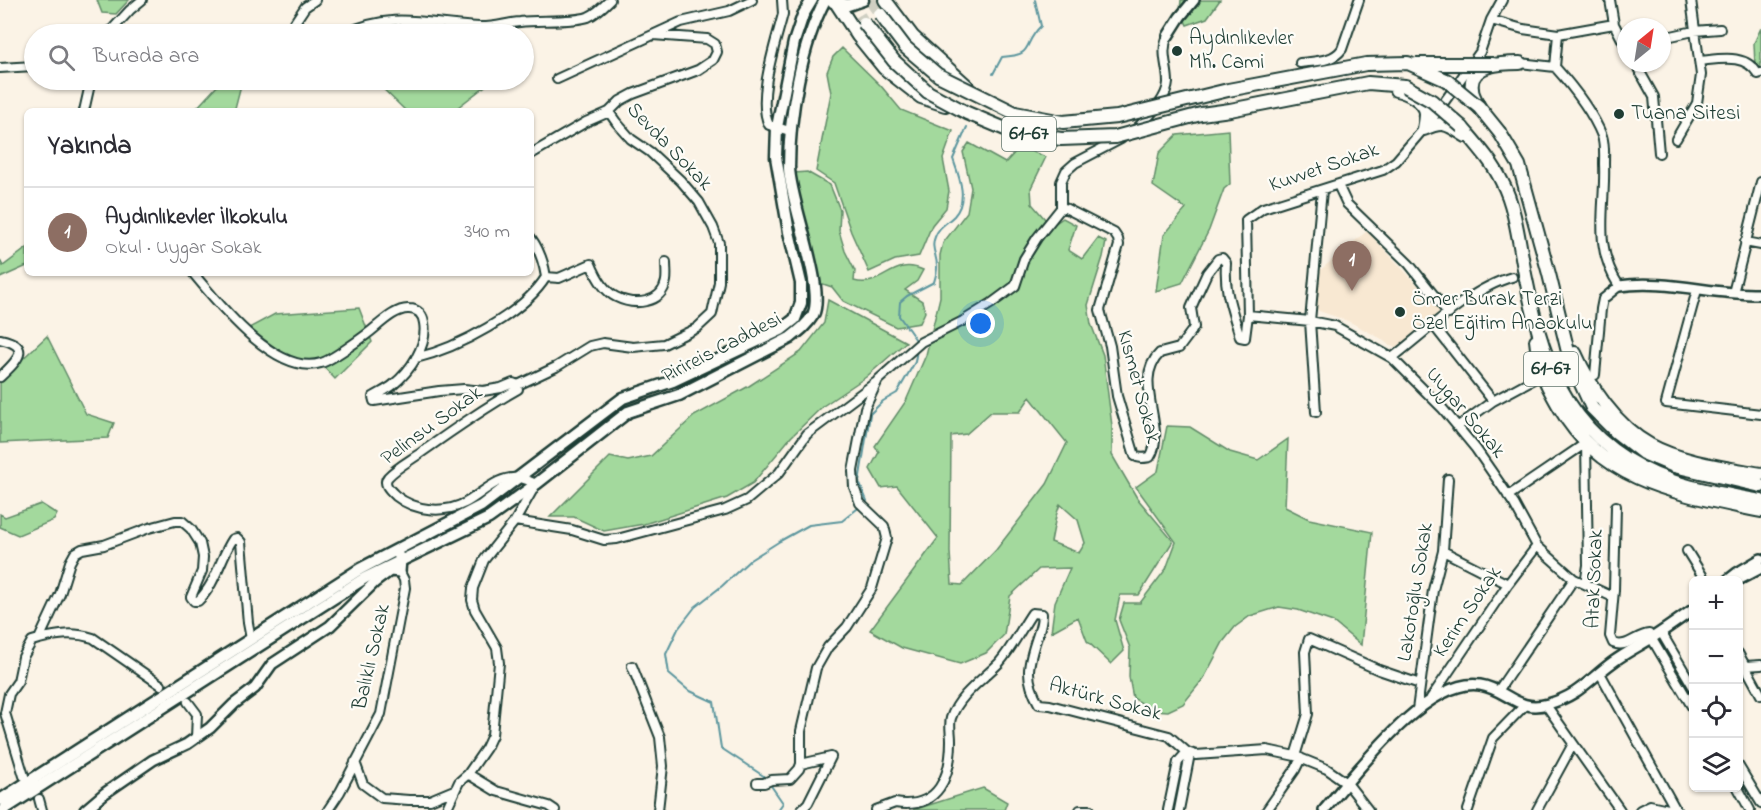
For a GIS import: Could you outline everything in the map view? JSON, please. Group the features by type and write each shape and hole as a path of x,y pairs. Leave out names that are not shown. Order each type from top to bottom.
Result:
{"main road":[{"name":"Pirireis Caddesi","path":"399,555 481,506 623,398 673,381 781,330 795,319 801,303 801,283 789,232 776,157 777,127 794,42 803,15 812,0"},
{"path":"833,5 848,5 862,0"},
{"name":"61-67","path":"885,0 913,38 980,97"},
{"name":"Pirireis Caddesi","path":"399,555 489,518 628,412 679,395 790,338 803,328 813,314 816,290 789,171 790,131 806,44 814,22 833,5"},
{"name":"61-67","path":"833,5 884,68 921,97 968,113 1010,131 1061,139 1115,137 1201,114 1368,83 1405,86 1432,102 1462,128 1485,154 1503,184 1516,228 1541,375 1569,424 1600,457 1644,482 1674,493 1761,511"},
{"name":"61-67","path":"880,14 905,47 938,75 1016,113 1063,122 1117,117 1228,90 1366,64 1520,63"},
{"name":"61-67","path":"864,23 894,61 928,92 968,113"},
{"name":"61-67","path":"1408,63 1446,80 1479,107 1520,165 1570,360 1592,408 1616,432 1643,453 1674,466 1761,486"},
{"name":"61-67","path":"1479,107 1471,88 1475,76 1493,64"},
{"name":"61-67","path":"1368,83 1405,92 1424,105 1428,124 1439,123 1450,126 1472,140"},
{"name":"61-67","path":"1560,318 1577,357 1600,400 1649,445 1679,456 1761,474"},
{"name":"61-67","path":"1534,324 1551,369 1578,418 1607,447 1638,467 1674,482 1761,501"},
{"path":"0,800 360,569 399,555"},
{"path":"3,810 399,555"}],"street":[{"path":"117,24 142,0"},
{"path":"294,24 305,7 315,0"},
{"path":"504,24 589,16 600,10 610,0"},
{"path":"556,79 681,22 729,11 752,0"},
{"path":"782,0 783,14 764,100 765,118 769,125 790,131"},
{"path":"515,521 572,530 604,540 616,539 725,510 747,500 762,489 779,473 807,434 862,395 921,342 963,321 1015,286 1024,259 1037,238 1061,208 1061,182 1066,171 1075,163 1124,138 1147,119 1155,109 1168,83 1164,46 1180,17 1194,0"},
{"path":"1300,63 1338,55 1359,0"},
{"name":"Kuvvet Sokak","path":"1248,315 1246,220 1263,207 1383,170 1396,161 1428,124 1480,52 1491,20 1502,0"},
{"path":"1610,0 1617,30"},
{"path":"1676,139 1697,103 1701,75 1691,0"},
{"path":"367,24 403,20 448,24"},
{"path":"1491,20 1523,29 1558,34 1614,24"},
{"path":"1671,36 1720,29"},
{"path":"1555,67 1558,34"},
{"path":"534,152 609,111 620,101 633,94 698,70 713,60 717,52 715,44 707,39 653,35"},
{"path":"1700,61 1733,59 1748,62 1758,74 1761,73"},
{"path":"1520,63 1555,67 1574,88 1602,136 1605,190 1600,231 1607,263 1619,286"},
{"path":"0,68 24,67"},
{"path":"1640,72 1653,97 1659,153"},
{"path":"85,108 89,90"},
{"name":"Sevda Sokak","path":"518,385 596,344 633,347 664,344 697,328 712,314 719,282 720,261 719,243 713,227 699,202 681,181 650,152 631,139 609,111"},
{"path":"1733,293 1761,182"},
{"path":"1338,185 1347,204 1409,264 1449,314"},
{"path":"1317,412 1310,321 1322,190"},
{"name":"Kısmet Sokak","path":"1061,208 1114,233 1118,239 1119,245 1114,265 1100,310 1110,346 1117,396 1135,456 1150,457 1152,453 1155,436 1148,380 1153,363 1160,353 1179,348 1191,332 1194,327 1191,308 1194,299 1207,273 1218,258 1222,258 1227,263 1226,293 1240,337 1245,338 1248,315"},
{"path":"534,242 546,277"},
{"path":"1745,242 1761,245"},
{"path":"546,277 559,278 591,264 596,276 616,297 632,302 648,302 661,294 666,282 666,262"},
{"path":"196,276 232,318 266,348 290,363 321,363 395,313 407,308 415,309 424,319 424,341 416,358 393,385 373,397 374,401 439,391 464,389 483,391 501,388 513,382 518,385"},
{"path":"416,358 444,349 492,325 520,304 546,277"},
{"path":"1392,358 1490,285 1512,277"},
{"path":"1595,375 1603,299 1619,286 1663,285 1697,290 1761,294"},
{"path":"1697,290 1666,403 1761,414"},
{"name":"Uygar Sokak","path":"1248,315 1310,321 1335,326 1392,358 1443,409 1476,448 1508,496 1537,546 1574,579 1613,597"},
{"path":"1434,326 1493,400"},
{"path":"0,339 13,342 21,355 0,376"},
{"path":"1457,427 1493,400 1541,375"},
{"path":"764,782 790,779 799,769 801,731 816,668 828,647 847,627 872,588 882,559 887,538 884,526 863,504 854,487 853,471 865,408 878,380"},
{"name":"Pelinsu Sokak","path":"518,385 518,389 485,408 404,465 386,481 391,491 405,502 424,509 435,509 464,504 502,480 518,477"},
{"path":"1508,496 1586,443"},
{"path":"1585,584 1588,565 1586,443"},
{"path":"446,810 454,790 486,748 492,735 499,663 497,648 475,610 472,600 473,588 484,560 515,521 536,484 518,477"},
{"name":"Lakotoğlu Sokak","path":"1417,710 1433,590 1443,552 1448,479"},
{"name":"Atak Sokak","path":"1616,506 1610,636 1613,643 1618,645 1626,644 1646,634 1652,638"},
{"path":"39,639 60,594 75,553 149,528 183,521 200,543 203,557 202,571 191,597 194,601 198,601 203,596 233,539 237,538 241,542 251,639"},
{"name":"Kerim Sokak","path":"1431,698 1508,584 1537,546"},
{"path":"1687,551 1703,576"},
{"path":"1443,552 1508,584"},
{"path":"85,810 105,793 153,760 210,729 234,704 255,688 272,664 330,626 374,583 390,571 400,572 399,555"},
{"path":"1733,576 1761,559"},
{"path":"1743,577 1761,568"},
{"name":"Balıklı Sokak","path":"328,810 340,792 381,714 405,588 400,572"},
{"path":"1498,691 1574,579"},
{"path":"1324,810 1396,729 1431,698 1469,684 1482,685 1498,691 1524,706 1546,705 1575,694 1613,662 1689,612"},
{"name":"Aktürk Sokak","path":"876,810 895,803 909,809 931,802 943,788 950,765 950,719 961,701 1000,662 1032,613 1042,614 1042,624 1032,654 1029,673 1030,689 1039,704 1169,736 1187,752"},
{"path":"1661,632 1692,684"},
{"path":"24,776 5,713 9,694 18,681 23,657 32,641 60,633 81,634 93,638 161,685"},
{"path":"1652,638 1689,702"},
{"path":"1267,810 1295,770 1308,714 1305,652 1309,639 1379,670 1420,684"},
{"path":"1743,663 1761,695"},
{"path":"1745,666 1761,665"},
{"path":"632,666 660,737 663,766 658,810"},
{"path":"1600,673 1674,810"},
{"path":"1676,680 1686,675"},
{"path":"188,702 196,714 196,738"},
{"path":"1546,705 1620,810"},
{"path":"1468,810 1493,738 1524,706"},
{"path":"1538,810 1573,744"},
{"path":"1187,752 1196,755 1267,750 1298,757 1327,769 1347,783 1368,810"},
{"path":"1168,810 1178,762 1187,752"},
{"path":"1179,810 1189,759 1187,752"},
{"path":"801,764 831,757 808,803 801,810"},
{"path":"355,762 363,784 382,798 409,801 430,800 454,790"},
{"path":"1743,773 1761,802"},
{"path":"468,774 496,791 549,806 555,810"},
{"path":"1741,792 1750,810"},
{"path":"39,799 42,810"},
{"path":"1640,810 1650,805 1674,810"},
{"path":"1080,810 1090,810"}],"shaded area":[{"path":"1367,231 1439,309 1441,315 1397,347 1390,346 1348,321 1316,308 1319,271"}],"green space":[{"path":"97,0 129,0 116,14 102,13"},
{"path":"1181,0 1220,0 1207,18 1187,25 1180,10"},
{"path":"1761,28 1761,68 1755,66 1754,43"},
{"path":"842,48 881,86 901,110 953,131 943,159 949,191 946,208 932,225 919,256 895,260 869,272 851,232 834,183 816,171 831,93 827,72 833,57"},
{"path":"214,90 240,90 235,108 197,108"},
{"path":"384,90 480,90 457,108 403,108"},
{"path":"1228,130 1230,184 1224,189 1209,230 1182,283 1156,291 1164,235 1186,209 1153,186 1159,153 1177,135"},
{"path":"969,143 1005,163 1020,147 1046,157 1031,188 1032,204 1051,226 1063,218 1076,225 1068,250 1082,259 1098,238 1106,242 1088,305 1091,324 1103,355 1112,426 1112,455 1137,498 1173,541 1139,595 1120,595 1115,620 1124,651 1111,664 1087,641 1078,617 1051,632 1055,602 1070,568 1039,569 1010,596 1004,635 986,653 960,664 902,648 870,630 938,538 897,486 881,488 870,469 879,452 875,446 906,401 926,355 940,297 940,255 943,243 967,212 971,188 963,152","holes":["1030,397 1067,443 1047,484 996,550 962,585 952,584 951,436 966,434 991,412 1020,412","1060,504 1078,520 1085,543 1079,553 1051,542"]},
{"path":"807,172 830,185 840,210 839,231 845,251 855,271 854,281 873,281 903,267 923,270 917,281 905,290 922,301 925,312 920,323 896,327 843,301 832,287 820,283 794,173"},
{"path":"24,250 24,267 0,278 0,260 3,266"},
{"path":"828,300 906,342 866,377 823,406 791,437 753,483 727,498 644,524 604,531 574,517 550,517 610,457 628,461 651,456 694,416 749,386 801,352 824,323"},
{"path":"359,308 372,342 335,379 317,360 292,360 249,328 275,314"},
{"path":"47,336 86,414 114,423 108,438 0,443 0,380"},
{"path":"1167,426 1190,427 1230,452 1258,460 1288,439 1285,507 1309,519 1372,532 1361,645 1333,622 1298,610 1279,607 1250,616 1235,627 1223,642 1204,678 1183,704 1168,711 1153,710 1133,698 1129,677 1130,648 1119,620 1124,603 1140,603 1166,569 1176,542 1136,487 1158,471"},
{"path":"41,504 57,514 54,520 18,535 0,527 0,514 5,517"},
{"path":"983,788 1007,802 1004,810 913,810"}],"waterway":[{"path":"993,74 1002,57 1013,56 1024,51 1041,26 1035,0"},
{"path":"918,343 899,316 900,302 934,282 937,268 933,245 936,234 959,210 961,203 961,188 953,159 967,127"},
{"path":"778,810 783,803 765,777 721,748 714,702 688,690 669,674 666,654 678,629 695,607 750,560 809,525 842,521 867,501 859,482 870,414 883,401 897,393 915,362 917,349"}],"tunnel":[{"path":"850,0 864,23"},
{"path":"870,0 880,14"}],"place":[{"name":"Aydınlıkevler Mh. Cami","path":"1177,51"},
{"name":"Tuana Sitesi","path":"1619,114"},
{"name":"Aydınlıkevler İlkokulu","path":"1352,291"},
{"name":"Ömer Burak Terzi Özel Eğitim Anaokulu","path":"1400,312"}]}
